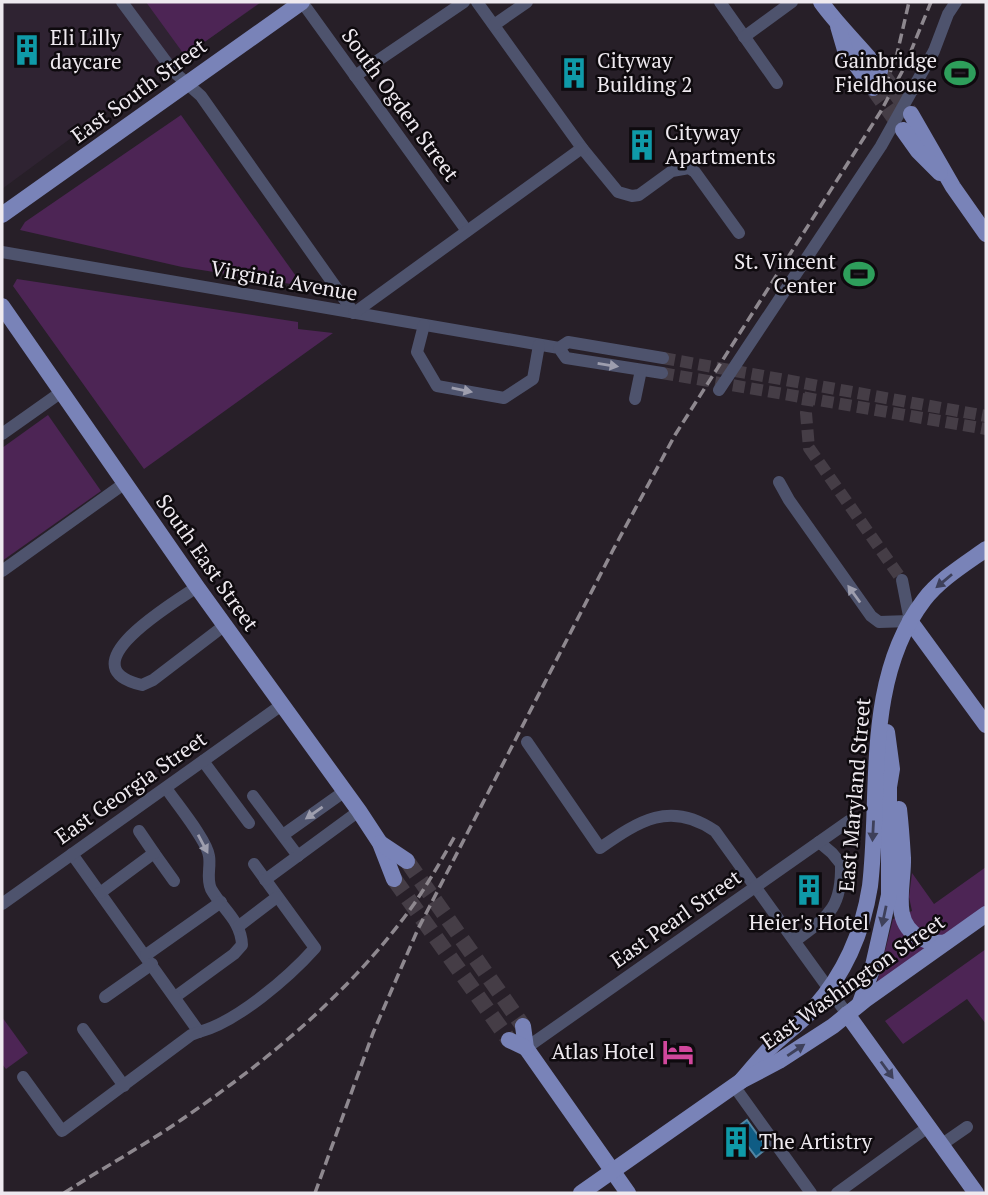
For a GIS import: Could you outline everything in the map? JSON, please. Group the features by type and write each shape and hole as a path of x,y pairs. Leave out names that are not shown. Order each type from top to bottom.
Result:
{"main road":[{"name":"East South Street","path":"2,215 302,2"},
{"path":"821,2 838,26 856,40 880,71"},
{"path":"838,26 845,50 873,88"},
{"path":"911,114 953,187 986,234"},
{"path":"903,130 918,151 953,187"},
{"name":"South East Street","path":"2,306 197,587 359,811 380,843 394,878"},
{"name":"East Maryland Street","path":"829,989 852,950 867,900 883,702 906,616 928,595 986,550"},
{"path":"906,616 986,725"},
{"path":"883,702 899,799 903,919 909,929 919,937 936,944 946,942"},
{"path":"892,769 889,787 889,895 868,984 860,1002 847,1014 976,1193"},
{"name":"South East Street","path":"380,843 407,861"},
{"name":"East Washington Street","path":"581,1193 738,1083 779,1061 833,1026 986,914"},
{"name":"East Washington Street","path":"738,1083 771,1047 813,1010 829,989"},
{"path":"523,1026 526,1048 628,1193"},
{"path":"509,1040 526,1048"}],"street":[{"path":"122,2 173,71 201,96 354,313 582,148"},
{"name":"South Ogden Street","path":"302,2 467,231"},
{"path":"355,76 464,2"},
{"path":"477,2 611,186 624,195 639,195 672,172 689,168 695,172 739,233"},
{"path":"494,25 527,2"},
{"path":"720,2 777,83"},
{"path":"744,37 792,2"},
{"path":"719,390 881,146 934,51 948,14 956,2"},
{"name":"Virginia Avenue","path":"2,252 539,345 559,348 568,342 663,358"},
{"path":"424,325 417,352 437,386 504,398 533,379 539,345"},
{"name":"Virginia Avenue","path":"559,348 566,358 662,373"},
{"path":"635,399 641,370"},
{"path":"2,434 60,393"},
{"path":"779,482 871,616 879,622 906,616 902,580"},
{"path":"2,571 125,483"},
{"path":"197,587 127,637 114,659 122,678 142,685 153,680 225,625"},
{"name":"East Georgia Street","path":"2,904 283,704"},
{"path":"527,742 600,848 648,819 666,815 687,817 715,831 847,1014"},
{"path":"203,761 249,823"},
{"path":"166,788 205,844 209,856 208,875 211,888 239,926 242,945 175,997"},
{"path":"283,835 345,791"},
{"path":"253,796 298,856"},
{"path":"265,880 359,811"},
{"name":"East Pearl Street","path":"526,1048 849,821"},
{"path":"139,831 174,881"},
{"path":"795,941 833,911 838,896 841,864 819,842"},
{"path":"100,893 155,853"},
{"path":"72,854 199,1032"},
{"path":"23,1077 62,1131 191,1035 215,1028 278,983 314,948 254,864"},
{"path":"239,926 277,897"},
{"path":"105,997 221,902"},
{"path":"83,1029 124,1086"},
{"path":"738,1083 811,1193"},
{"path":"837,1193 928,1126"},
{"path":"941,1145 967,1127"}],"shaded area":[{"path":"2,2 262,2 169,66 2,189"},
{"path":"146,2 261,2 206,41 183,53"},
{"path":"181,115 298,279 291,284 182,267 20,230 25,222"},
{"path":"17,279 298,322 298,329 333,333 144,469 13,286"},
{"path":"48,415 101,491 2,561 2,448"},
{"path":"986,867 986,905 877,983 893,919 912,911 909,897 912,873 934,904"},
{"path":"986,949 986,1024 967,999 903,1044 885,1021"},
{"path":"2,1017 28,1053 6,1069 2,1064"}],"water":[{"path":"747,1120 767,1148 756,1157 735,1129"}],"tunnel":[{"path":"880,71 911,114"},
{"path":"873,88 903,130"},
{"path":"663,358 986,416"},
{"path":"662,373 986,429"},
{"path":"809,394 806,413 809,448 902,580"},
{"path":"407,861 523,1026"},
{"path":"394,879 509,1040"}],"railway":[{"path":"885,86 897,54 909,2"},
{"path":"315,1193 373,1033 418,929 613,550 675,435 881,111 904,68 931,2"},
{"path":"64,1193 167,1130 214,1097 307,1022 364,966 390,936 420,896 455,836"}],"place":[{"name":"Eli Lilly daycare","path":"27,50"},
{"name":"Cityway Building 2","path":"574,73"},
{"name":"Gainbridge Fieldhouse","path":"960,73"},
{"name":"Cityway Apartments","path":"642,145"},
{"name":"St. Vincent Center","path":"859,274"},
{"name":"Heier's Hotel","path":"809,890"},
{"name":"Atlas Hotel","path":"678,1052"},
{"name":"The Artistry","path":"736,1142"}]}
